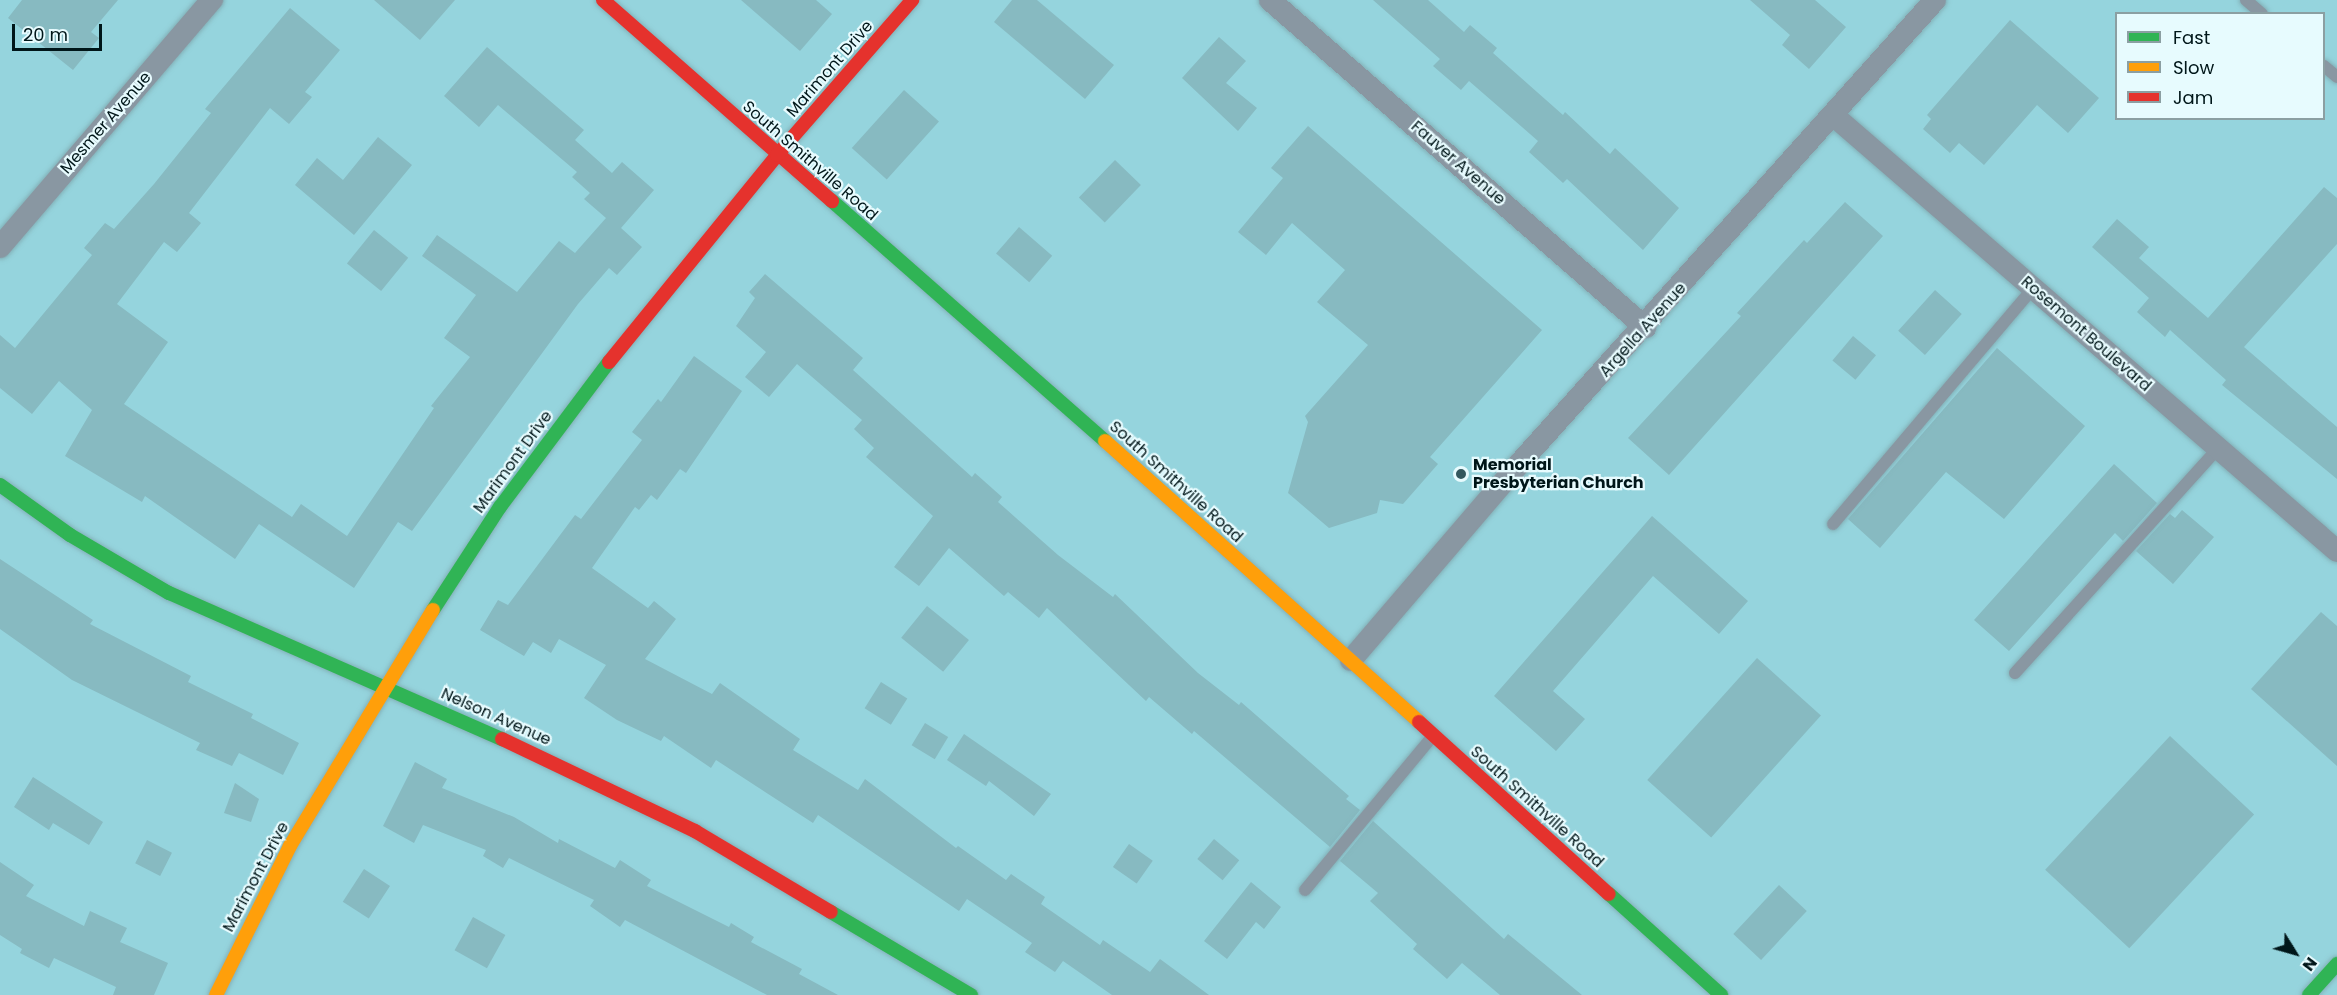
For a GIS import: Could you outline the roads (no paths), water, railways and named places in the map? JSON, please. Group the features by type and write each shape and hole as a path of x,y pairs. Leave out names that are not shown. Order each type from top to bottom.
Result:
{"street":[{"name":"Mesmer Avenue","path":"0,247 212,0"},
{"name":"South Smithville Road","path":"603,0 1351,660 1721,995"},
{"name":"Marimont Drive","path":"216,995 290,846 384,685 500,507 583,393 777,154 912,0"},
{"name":"Fauver Avenue","path":"1270,0 1645,327"},
{"name":"Argella Avenue","path":"1351,660 1519,464 1645,327 1935,0"},
{"name":"Rosemont Boulevard","path":"1834,116 2337,552"},
{"name":"Nelson Avenue","path":"0,485 70,535 169,593 235,625 384,685 560,764 694,831 971,995"},
{"path":"2309,995 2337,964"}],"lane":[{"path":"2246,0 2260,12"},
{"path":"2325,67 2337,77"},
{"path":"1833,524 2033,288"},
{"path":"2015,673 2218,448"},
{"path":"1305,890 1433,736"}],"place":[{"name":"Memorial Presbyterian Church","path":"1461,474"}]}
